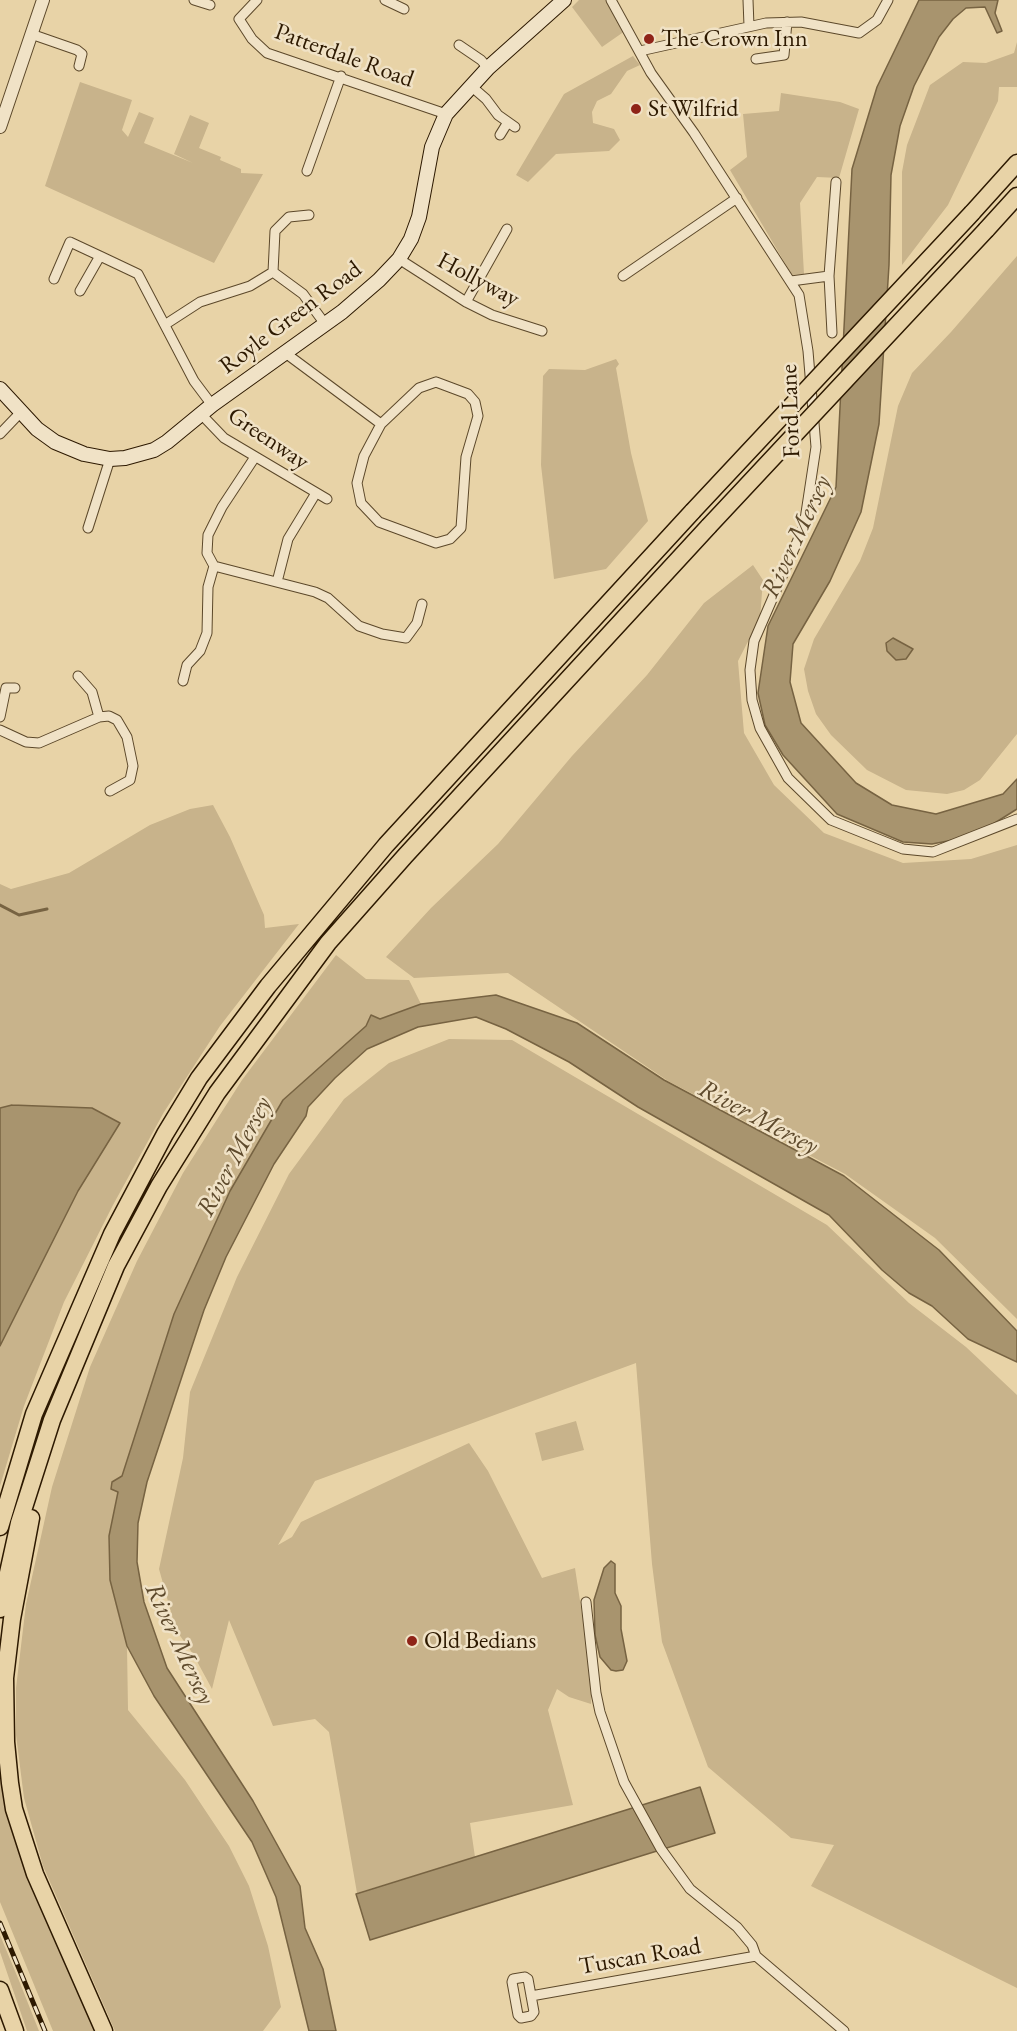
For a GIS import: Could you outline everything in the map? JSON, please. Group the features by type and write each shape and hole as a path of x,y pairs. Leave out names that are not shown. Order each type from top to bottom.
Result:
{"highway":[{"path":"0,1527 34,1414 112,1234 165,1134 199,1078 268,986 386,844 1017,163"},
{"path":"0,1609 19,1523 52,1420 116,1266 159,1186 231,1075 344,926 710,526 1017,196"},
{"path":"52,1420 12,1619 5,1678 7,1761 15,1809 35,1874 104,2031"},
{"path":"2,1997 13,2031"}],"main road":[{"name":"Royle Green Road","path":"0,389 20,413 55,442 84,454 110,459 124,458 154,450 284,352 326,324 379,280 399,259 411,239 419,217 432,147 446,114 488,68 564,0"}],"street":[{"path":"0,127 43,0"},
{"path":"194,0 210,5"},
{"name":"Patterdale Road","path":"257,0 239,19 252,39 267,53 341,76 446,114"},
{"path":"386,0 404,9"},
{"path":"613,3 625,0"},
{"path":"748,0 748,26"},
{"path":"640,51 766,23 787,22 859,33 877,20 888,0"},
{"name":"Ford Lane","path":"613,3 651,73 737,198 799,295 806,340 816,447 804,526 754,641 750,670 752,700 760,728 788,778 831,820 903,849 933,852 1017,819"},
{"path":"756,59 784,55 787,22"},
{"path":"31,34 78,50 82,54 79,66"},
{"path":"459,45 481,60 488,68"},
{"path":"307,171 341,76"},
{"path":"471,86 511,125 500,135"},
{"path":"832,333 829,276 836,182"},
{"path":"623,276 737,198"},
{"path":"294,206 295,217"},
{"path":"273,272 275,231 289,217 309,215"},
{"path":"466,302 507,229"},
{"path":"54,279 70,242 138,274 194,381 212,405"},
{"path":"80,291 100,256"},
{"name":"Hollyway","path":"399,259 466,302 492,315 542,331"},
{"path":"273,272 303,294 326,324"},
{"path":"166,324 200,302 250,286 273,272"},
{"path":"791,281 829,276"},
{"path":"284,352 381,424"},
{"path":"428,383 445,383 460,389 475,402 478,416 466,457 463,518 461,528 450,539 436,543 428,542 392,528 372,517 362,502 357,483 358,471 381,424 418,388 428,383"},
{"path":"0,434 20,413"},
{"name":"Greenway","path":"201,414 224,438 327,499"},
{"path":"183,681 188,665 200,651 207,633 208,587 214,566 207,553 208,535 222,507 255,457"},
{"path":"88,528 110,459"},
{"name":"Greenway","path":"277,582 288,539 316,493"},
{"path":"214,566 328,598 359,626 382,634 406,638 417,623 422,604"},
{"path":"78,676 92,692 99,717"},
{"path":"0,717 6,688 15,688"},
{"path":"0,730 26,742 39,743 99,717 109,716 117,720 123,727 133,766 130,780 110,791"},
{"path":"586,1602 596,1693 630,1794 675,1871 690,1890 737,1927 752,1945 756,1956 844,2031"},
{"name":"Tuscan Road","path":"531,1996 756,1956"}],"shaded area":[{"path":"579,0 607,0 625,31 602,47 572,7"},
{"path":"919,0 998,0 995,13 1002,31 997,33 985,7 966,8 953,19 939,37 914,86 900,126 891,175 889,265 879,424 861,512 830,581 793,644 790,682 801,723 856,783 892,805 936,814 1003,794 1017,779 1017,809 974,836 932,844 903,842 837,814 783,755 765,725 758,693 768,626 836,487 852,169 877,87"},
{"path":"1017,42 1017,87 999,87 998,101 948,205 902,265 902,172 907,145 930,85 963,62 986,63 1014,53"},
{"path":"633,56 640,65 627,71 611,94 597,101 592,112 593,123 614,129 620,140 609,151 556,154 528,182 516,175 564,94"},
{"path":"80,82 132,100 122,130 128,137 139,112 154,118 144,143 193,163 174,154 190,115 209,123 199,148 221,157 220,160 241,169 241,173 263,174 214,263 45,186"},
{"path":"781,93 840,102 859,109 839,178 817,177 800,203 804,274 792,275 730,170 747,157 743,114 779,111"},
{"path":"1017,256 1017,734 980,780 964,790 947,794 906,790 867,770 831,735 816,714 808,691 804,669 814,639 860,561 873,528 898,406 912,373"},
{"path":"616,359 619,364 616,368 631,453 648,521 606,569 554,579 541,465 543,376 549,369 585,370"},
{"path":"753,565 763,580 760,618 738,661 744,733 774,785 824,833 903,863 971,859 1017,845 1017,1319 935,1238 845,1174 668,1081 508,973 414,978 386,957 431,908 498,844 572,756 647,675 704,603"},
{"path":"893,638 913,649 906,659 896,660 887,651 886,643"},
{"path":"213,805 230,837 264,915 265,928 299,924 220,1026 164,1112 113,1205 64,1302 24,1406 0,1486 0,884 11,889 69,873 150,825 190,809"},
{"path":"336,955 366,979 409,980 421,1004 380,1019 371,1015 367,1026 283,1100 230,1191 174,1314 122,1477 112,1482 111,1488 118,1491 109,1536 110,1580 127,1646 128,1710 185,1780 229,1846 249,1886 268,1946 281,2007 263,2031 115,2031 43,1866 24,1798 16,1735 16,1688 26,1604 52,1487 90,1367 137,1261 183,1173 242,1080"},
{"path":"496,995 577,1023 664,1080 844,1176 939,1250 1017,1331 1017,1362 968,1339 932,1306 909,1293 882,1270 829,1215 638,1107 569,1062 506,1029 476,1017 418,1027 367,1049 335,1078 308,1107 306,1116 274,1164 226,1257 204,1310 147,1482 138,1523 137,1562 144,1602 167,1668 253,1801 300,1886 305,1928 323,1969 336,2031 309,2031 276,1897 252,1842 154,1696 127,1646 110,1580 109,1536 118,1492 111,1489 112,1482 122,1476 174,1314 230,1191 283,1100 366,1026 371,1015 380,1019 421,1004"},
{"path":"449,1039 512,1040 827,1225 909,1303 966,1347 1017,1395 1017,1988 811,1886 834,1845 791,1838 708,1767 662,1642 652,1564 636,1363 315,1481 278,1545 292,1537 301,1522 469,1443 488,1471 542,1578 575,1568 592,1680 591,1704 569,1697 557,1689 548,1710 573,1805 470,1823 475,1857 357,1893 329,1732 315,1719 273,1726 229,1620 212,1689 193,1654 176,1630 159,1569 183,1458 190,1392 237,1277 289,1174 344,1099 389,1063"},
{"path":"12,1105 92,1108 120,1123 78,1191 0,1346 0,1108"},
{"path":"576,1421 584,1450 542,1461 535,1433"},
{"path":"611,1561 615,1564 615,1593 621,1606 621,1629 627,1661 623,1670 616,1671 611,1670 600,1657 595,1635 594,1600 604,1568"},
{"path":"0,1694 3,1771 98,2031 53,2031 0,1902"},
{"path":"700,1787 715,1833 370,1940 356,1894"},
{"path":"0,1935 39,2031 27,2031 0,1952"}],"waterway":[{"path":"0,905 19,915 47,909"}],"railway":[{"path":"0,1923 45,2031"}],"place":[{"name":"The Crown Inn","path":"649,39"},
{"name":"St Wilfrid","path":"636,109"},
{"name":"Old Bedians","path":"412,1641"}],"water label":[{"name":"River Mersey","path":"797,537"},
{"name":"River Mersey","path":"758,1118"},
{"name":"River Mersey","path":"235,1157"},
{"name":"River Mersey","path":"179,1644"}]}
